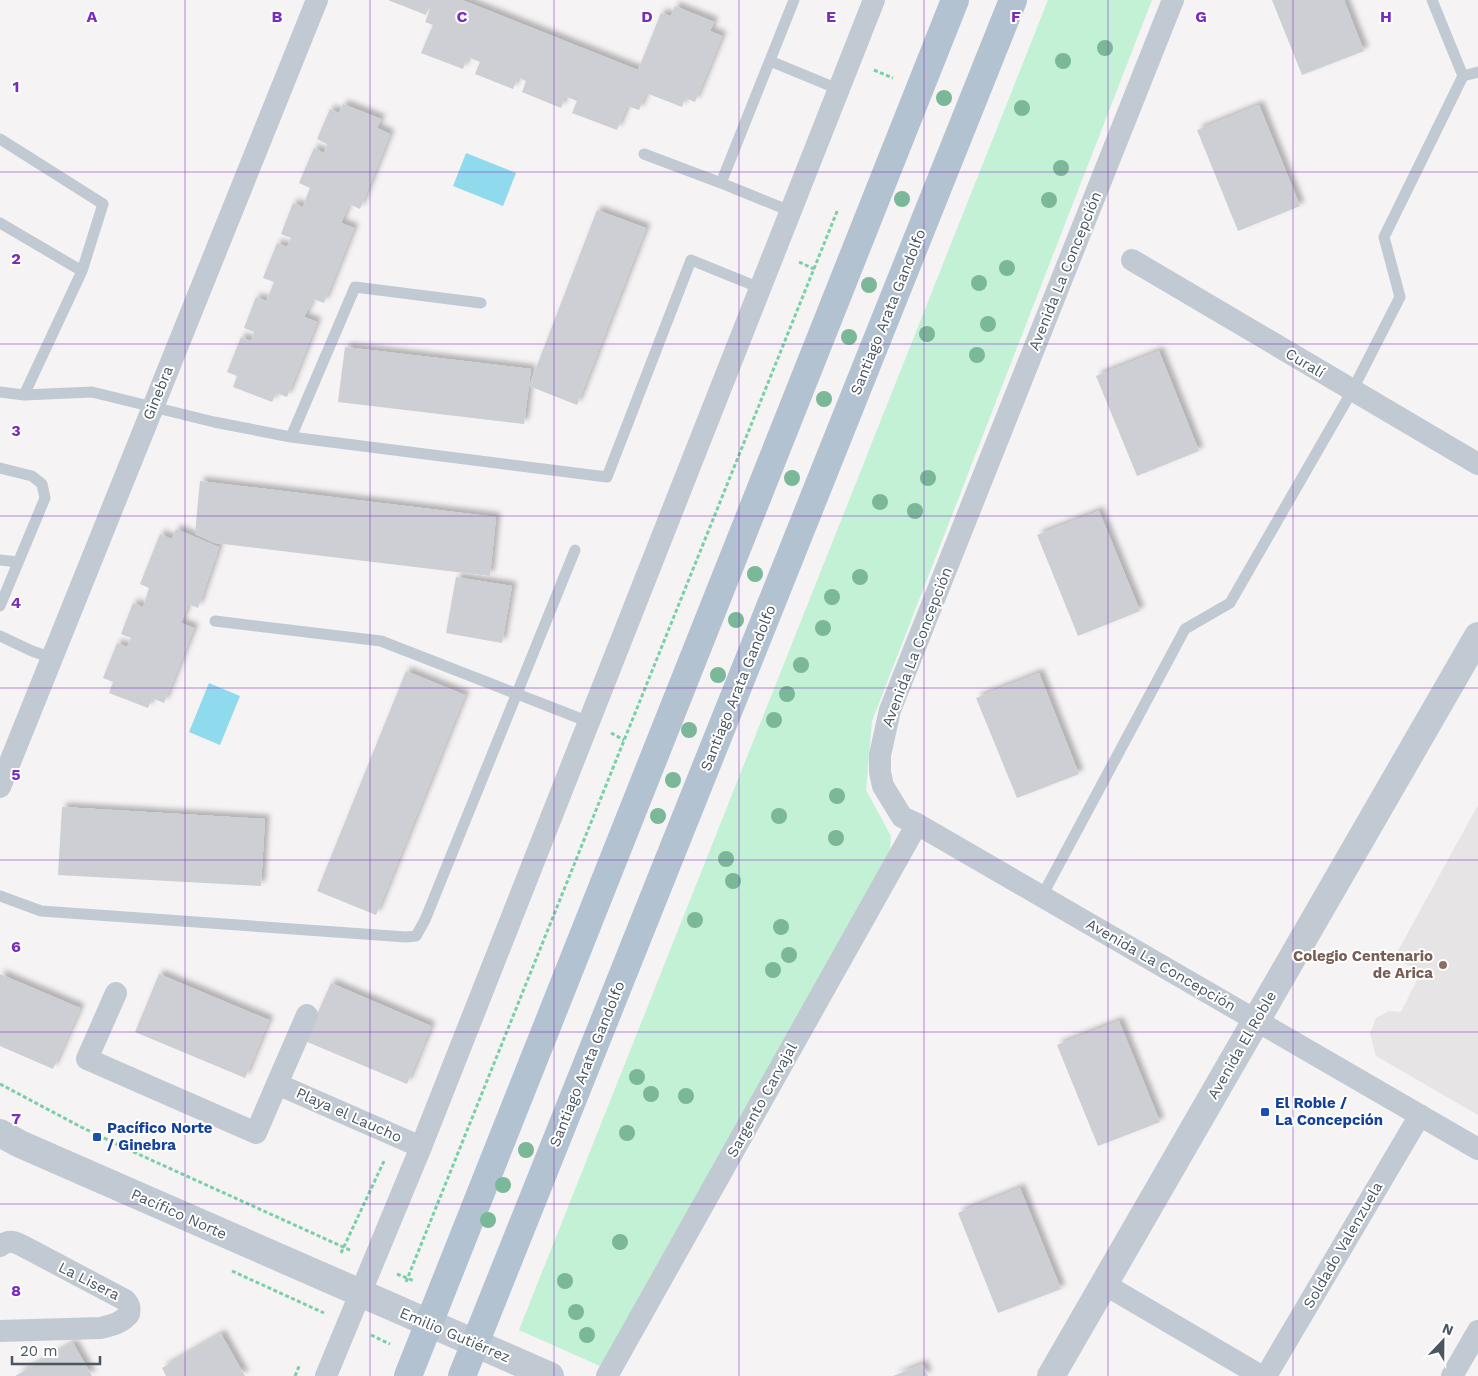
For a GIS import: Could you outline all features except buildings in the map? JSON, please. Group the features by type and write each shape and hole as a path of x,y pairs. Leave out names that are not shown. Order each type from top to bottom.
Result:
{"main road":[{"path":"408,1376 955,0"},
{"name":"Santiago Arata Gandolfo","path":"462,1376 1013,0"}],"street":[{"name":"Ginebra","path":"0,787 317,0"},
{"path":"326,1376 421,1147 874,0"},
{"name":"Avenida La Concepción","path":"1174,0 890,710 880,755 880,772 883,786 902,817 1478,1149"},
{"name":"Curalí","path":"1132,260 1478,464"},
{"name":"Avenida El Roble","path":"1051,1376 1478,636"},
{"name":"Sargento Carvajal","path":"607,1376 917,824"},
{"name":"Playa el Laucho","path":"116,993 87,1059 256,1133 307,1015"},
{"name":"Playa el Laucho","path":"277,1084 421,1147"},
{"name":"Soldado Valenzuela","path":"1266,1376 1420,1115"},
{"name":"Pacífico Norte","path":"0,1133 20,1144 360,1293"},
{"name":"La Lisera","path":"0,1246 4,1242 12,1241 21,1245 125,1300 129,1303 130,1310 124,1319 101,1328 0,1331"},
{"path":"1104,1284 1261,1376"},
{"name":"Emilio Gutiérrez","path":"360,1293 550,1376"},
{"path":"1452,1376 1478,1331"}],"lane":[{"path":"721,183 794,0"},
{"path":"1042,896 1185,628 1230,603 1352,391 1400,297 1384,237 1462,76 1432,0"},
{"path":"770,61 838,89"},
{"path":"1462,76 1478,72"},
{"path":"0,139 103,204 82,271 24,395"},
{"path":"644,154 790,211"},
{"path":"0,223 82,271"},
{"path":"0,392 24,395 92,392 152,408 291,437 607,477 691,260 760,288"},
{"path":"291,437 354,287 481,303"},
{"path":"0,468 32,476 42,484 45,498 0,606"},
{"path":"0,896 41,912 406,937 416,936 426,920 516,692 575,550"},
{"path":"0,560 18,562"},
{"path":"215,621 381,641 589,722"},
{"path":"0,636 52,658"}],"path":[{"path":"850,60 920,88"},
{"path":"888,86 895,68"},
{"path":"382,1340 840,205"},
{"path":"0,1084 111,1142 345,1247 372,1263 441,1293"}],"shaded area":[{"name":"Colegio Centenario de Arica","path":"1478,805 1478,1115 1376,1056 1370,1034 1376,1018 1389,1011 1401,1012 1421,972 1394,958"}],"green space":[{"path":"1048,0 1152,0 872,721 866,790 891,836 890,850 602,1367 519,1330"}],"water":[{"path":"466,153 516,173 503,206 453,186"},
{"path":"209,683 240,696 220,745 189,732"}],"place":[{"name":"Colegio Centenario de Arica","path":"1443,965"},
{"name":"El Roble / La Concepción","path":"1265,1112"},
{"name":"Pacífico Norte / Ginebra","path":"97,1137"}]}
